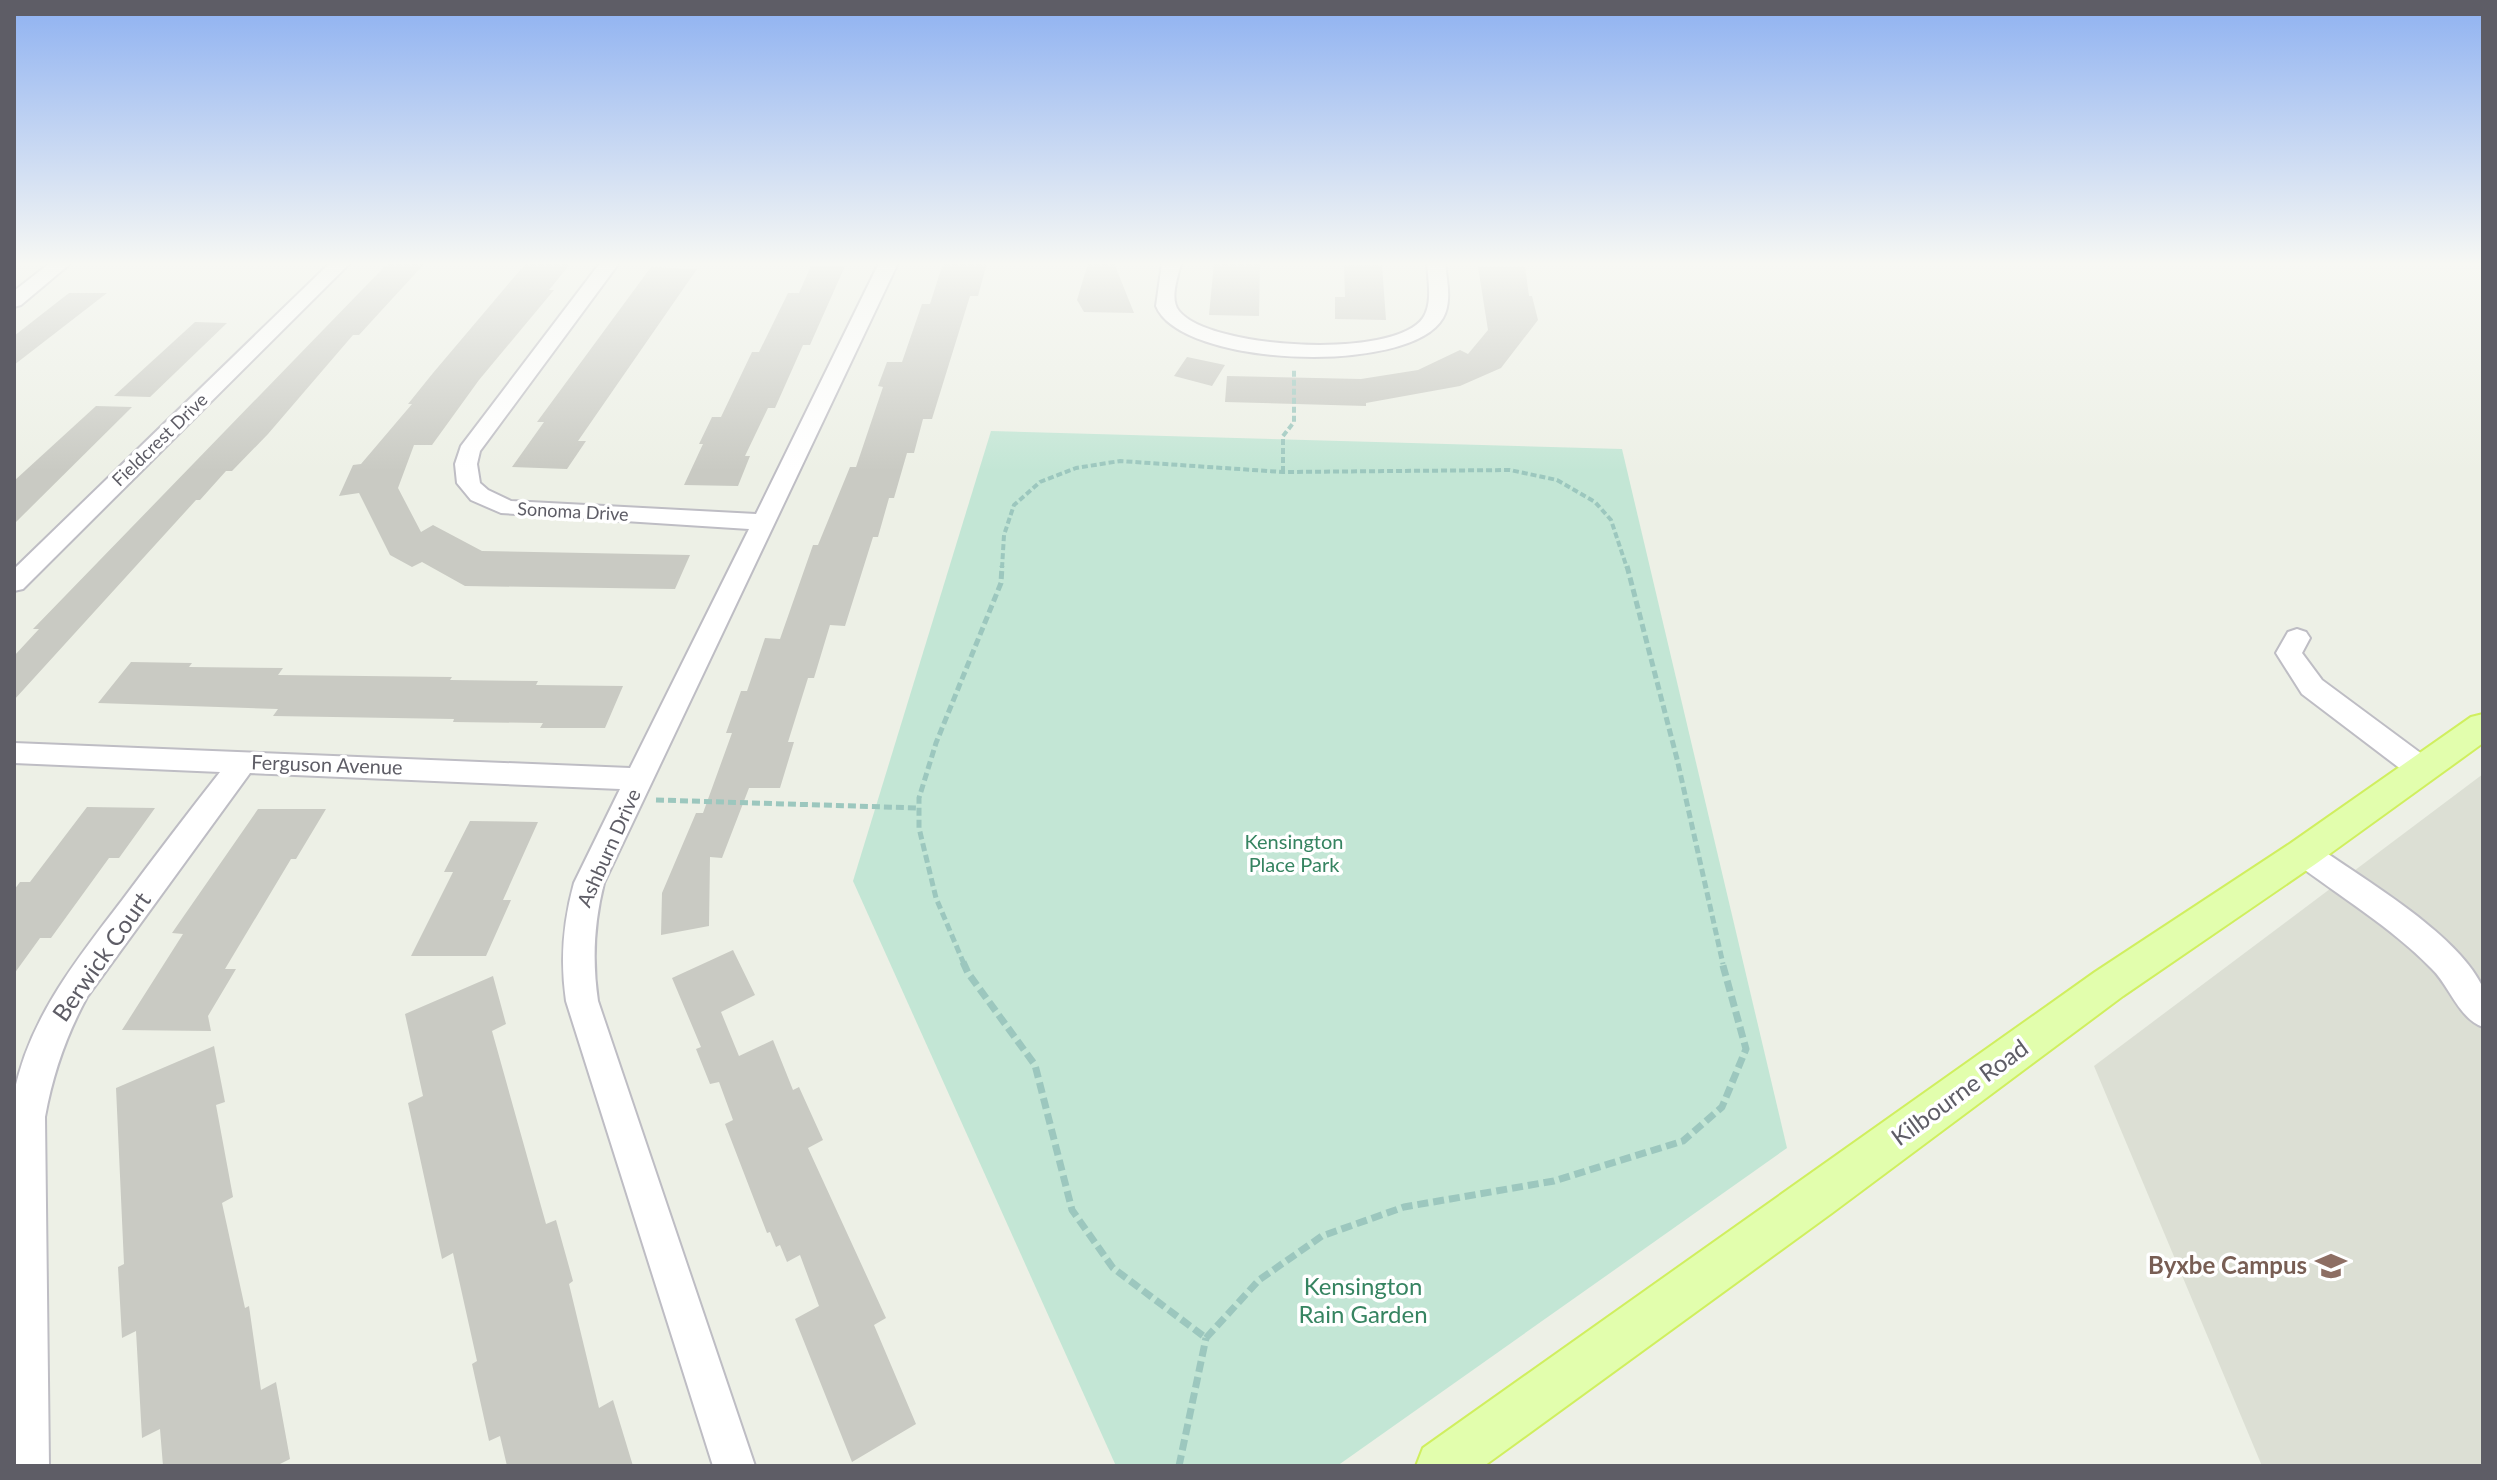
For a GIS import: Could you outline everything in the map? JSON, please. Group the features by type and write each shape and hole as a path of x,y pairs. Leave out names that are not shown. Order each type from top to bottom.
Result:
{"main road":[{"name":"Kilbourne Road","path":"1441,1466 2109,984 2304,853 2483,726"}],"street":[{"name":"Fieldcrest Drive","path":"14,583 270,332"},
{"name":"Sonoma Drive","path":"558,332 469,451 464,466 466,480 473,491 489,502 509,508 764,522"},
{"name":"Ashburn Drive","path":"734,1466 582,1001 575,961 578,920 589,883 856,332"},
{"path":"1192,332 1220,341 1369,347 1401,340 1419,332"},
{"path":"2297,638 2289,653 2312,687 2420,768"},
{"name":"Ferguson Avenue","path":"14,753 243,762 634,789"},
{"name":"Berwick Court","path":"28,1466 27,1117 35,1075 52,1029 75,987 243,762"},
{"path":"2304,853 2427,943 2447,962 2483,1013"}],"path":[{"path":"1283,472 1283,436 1294,422 1295,346"},
{"path":"1179,1466 1206,1338 1259,1280 1322,1236 1404,1207 1554,1181 1683,1141 1722,1107 1746,1049 1715,934 1677,759 1627,567 1611,520 1595,502 1557,480 1510,470 1283,472 1120,461 1076,468 1040,482 1014,505 1004,535 1001,583 936,743 919,798 919,828 936,898 968,973 1035,1065 1072,1210 1113,1268 1206,1338"},
{"path":"634,789 810,808 919,808"}],"shaded area":[{"name":"Byxbe Campus","path":"2483,774 2483,1466 2262,1466 2094,1066"}],"green space":[{"name":"Kensington Place Park","path":"991,431 1622,449 1787,1148 1337,1466 1116,1466 853,881"}],"building":[{"path":"19,332 57,332 14,365 14,336"},
{"path":"184,332 218,332 150,397 114,396"},
{"path":"321,332 362,332 353,335 232,471 226,471 200,500 196,500 14,700 14,656 39,629 33,629"},
{"path":"468,332 519,332 479,380 432,445 414,445 398,488 421,532 433,525 482,551 690,555 675,589 465,586 422,562 412,567 390,555 359,493 339,496 353,465 361,464 412,404 408,404"},
{"path":"603,332 653,332 578,441 586,441 567,469 512,467 544,422 537,422"},
{"path":"769,332 816,332 810,345 803,345 775,408 768,408 745,456 750,456 738,486 684,485 712,417 721,417 752,352 759,352"},
{"path":"912,332 959,332 932,419 923,419 914,453 907,453 894,498 889,498 878,537 873,537 845,626 830,625 814,678 808,678 788,742 794,742 780,788 749,788 722,858 710,857 709,926 661,935 662,893 696,813 703,813 732,733 726,733 741,691 747,691 765,638 780,639 813,545 818,545 850,467 856,467 883,387 878,386 887,362 902,362"},
{"path":"1486,332 1529,332 1501,368 1460,386 1366,403 1366,406 1225,402 1227,376 1361,379 1418,370 1460,350 1468,354"},
{"path":"1187,357 1225,365 1212,386 1174,376"},
{"path":"96,406 132,407 14,524 14,481"},
{"path":"131,662 192,663 189,667 283,668 278,675 452,677 450,680 623,686 605,728 540,728 543,723 453,722 454,719 273,716 278,709 98,703"},
{"path":"87,807 155,808 119,858 109,858 51,938 40,938 14,974 14,890 20,882 30,882"},
{"path":"258,809 326,809 296,859 291,859 225,969 236,969 208,1016 211,1031 122,1030 183,934 172,933"},
{"path":"470,821 538,822 503,900 511,900 486,956 411,956 453,872 444,872"},
{"path":"733,950 755,995 721,1012 739,1056 773,1040 793,1090 799,1087 823,1140 808,1148 886,1318 874,1325 916,1424 852,1462 795,1319 819,1306 800,1255 787,1262 780,1245 776,1247 770,1232 767,1233 725,1124 733,1120 719,1082 710,1084 696,1049 701,1047 672,978"},
{"path":"493,976 506,1024 492,1031 546,1224 556,1220 573,1281 569,1284 599,1408 613,1400 633,1466 507,1466 500,1436 489,1441 472,1364 477,1361 453,1253 442,1259 408,1103 423,1096 405,1014"},
{"path":"214,1046 225,1102 216,1105 233,1197 222,1203 245,1308 249,1306 261,1390 276,1382 290,1459 276,1466 163,1466 160,1429 142,1438 136,1331 122,1338 118,1267 124,1264 116,1088"}],"place":[{"name":"Byxbe Campus","path":"2331,1266"}],"park label":[{"name":"Kensington Rain Garden","path":"1363,1301"}]}
